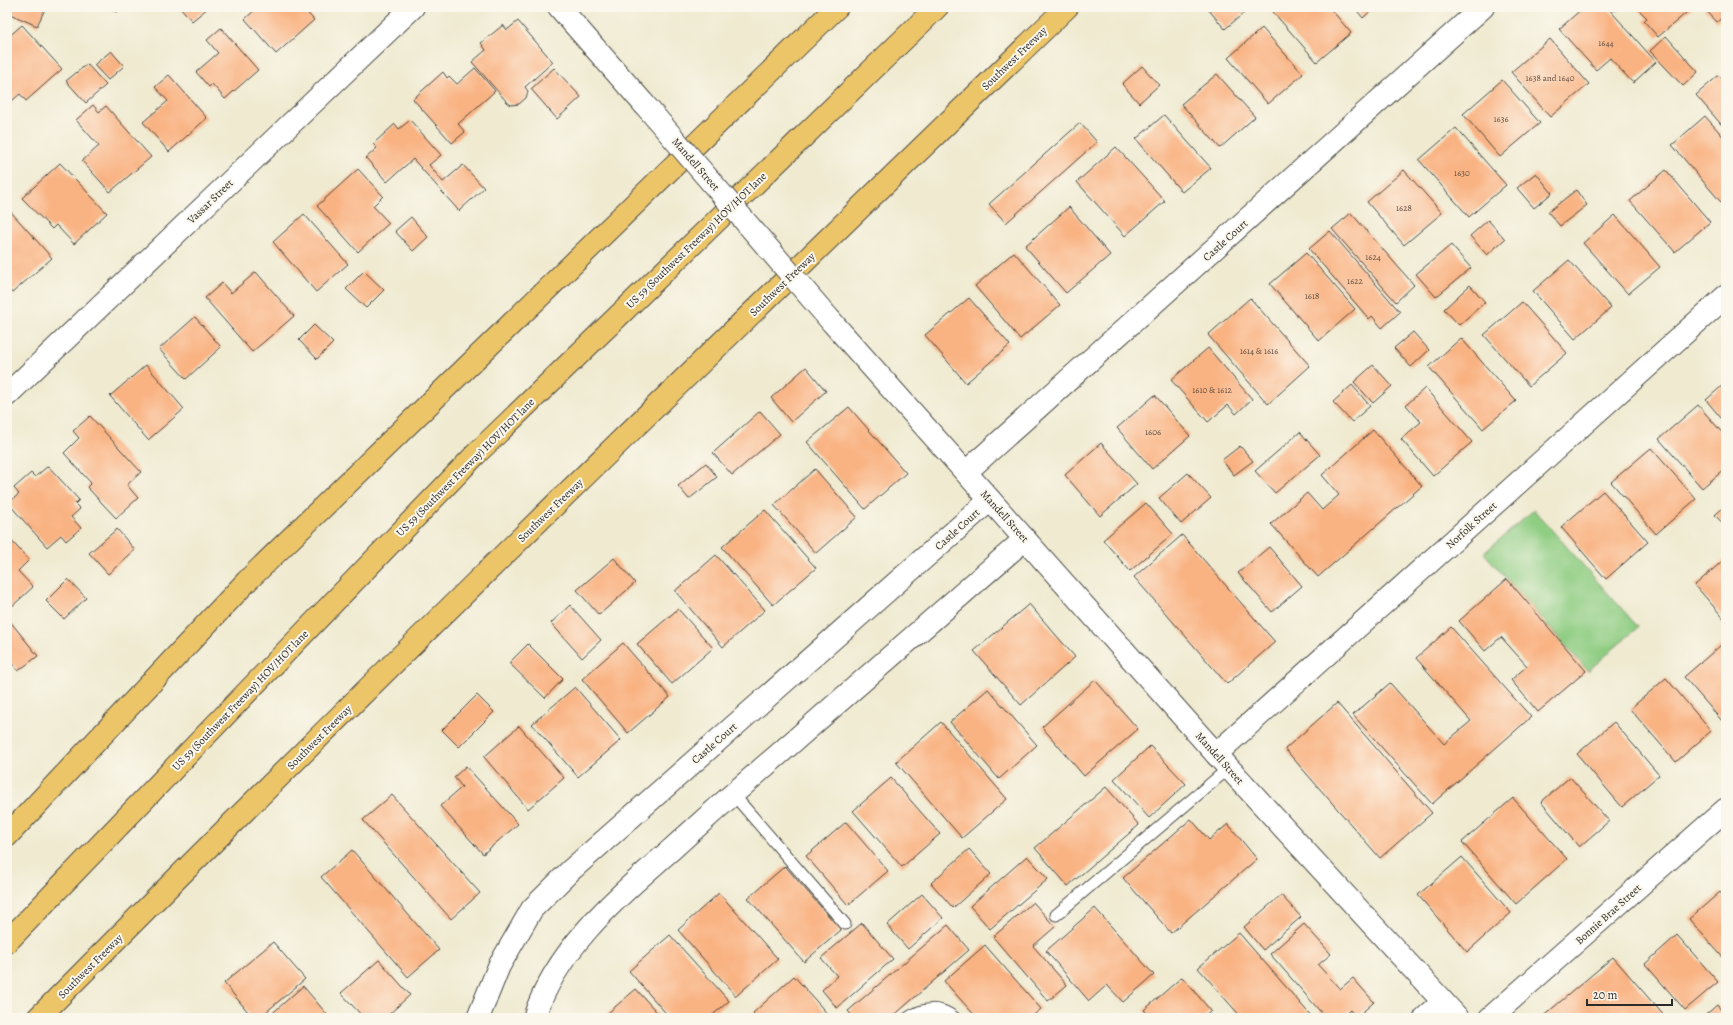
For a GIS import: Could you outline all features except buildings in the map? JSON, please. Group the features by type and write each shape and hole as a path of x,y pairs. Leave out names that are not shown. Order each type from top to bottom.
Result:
{"highway":[{"path":"7,836 247,581 837,7"},
{"name":"US 59 (Southwest Freeway) HOV/HOT lane","path":"7,942 477,453 937,7"},
{"name":"Southwest Freeway","path":"38,1018 541,518 1067,7"}],"street":[{"name":"Vassar Street","path":"7,395 413,7"},
{"name":"Mandell Street","path":"559,7 831,320 1222,761 1458,1018"},
{"name":"Castle Court","path":"966,472 1483,7"},
{"name":"Norfolk Street","path":"1222,761 1726,296"},
{"name":"Castle Court","path":"478,1018 499,966 532,909 570,871 990,500"},
{"path":"534,1018 549,984 573,946 621,894 732,794 1025,539"},
{"name":"Bonnie Brae Street","path":"1490,1018 1726,809"},
{"path":"1425,1018 1443,1002"}],"lane":[{"path":"1056,915 1222,761"},
{"path":"732,794 845,924"},
{"path":"908,1018 915,1013 926,1009 949,1013 955,1018"}],"green space":[{"path":"1534,510 1638,627 1588,671 1484,553"}]}
